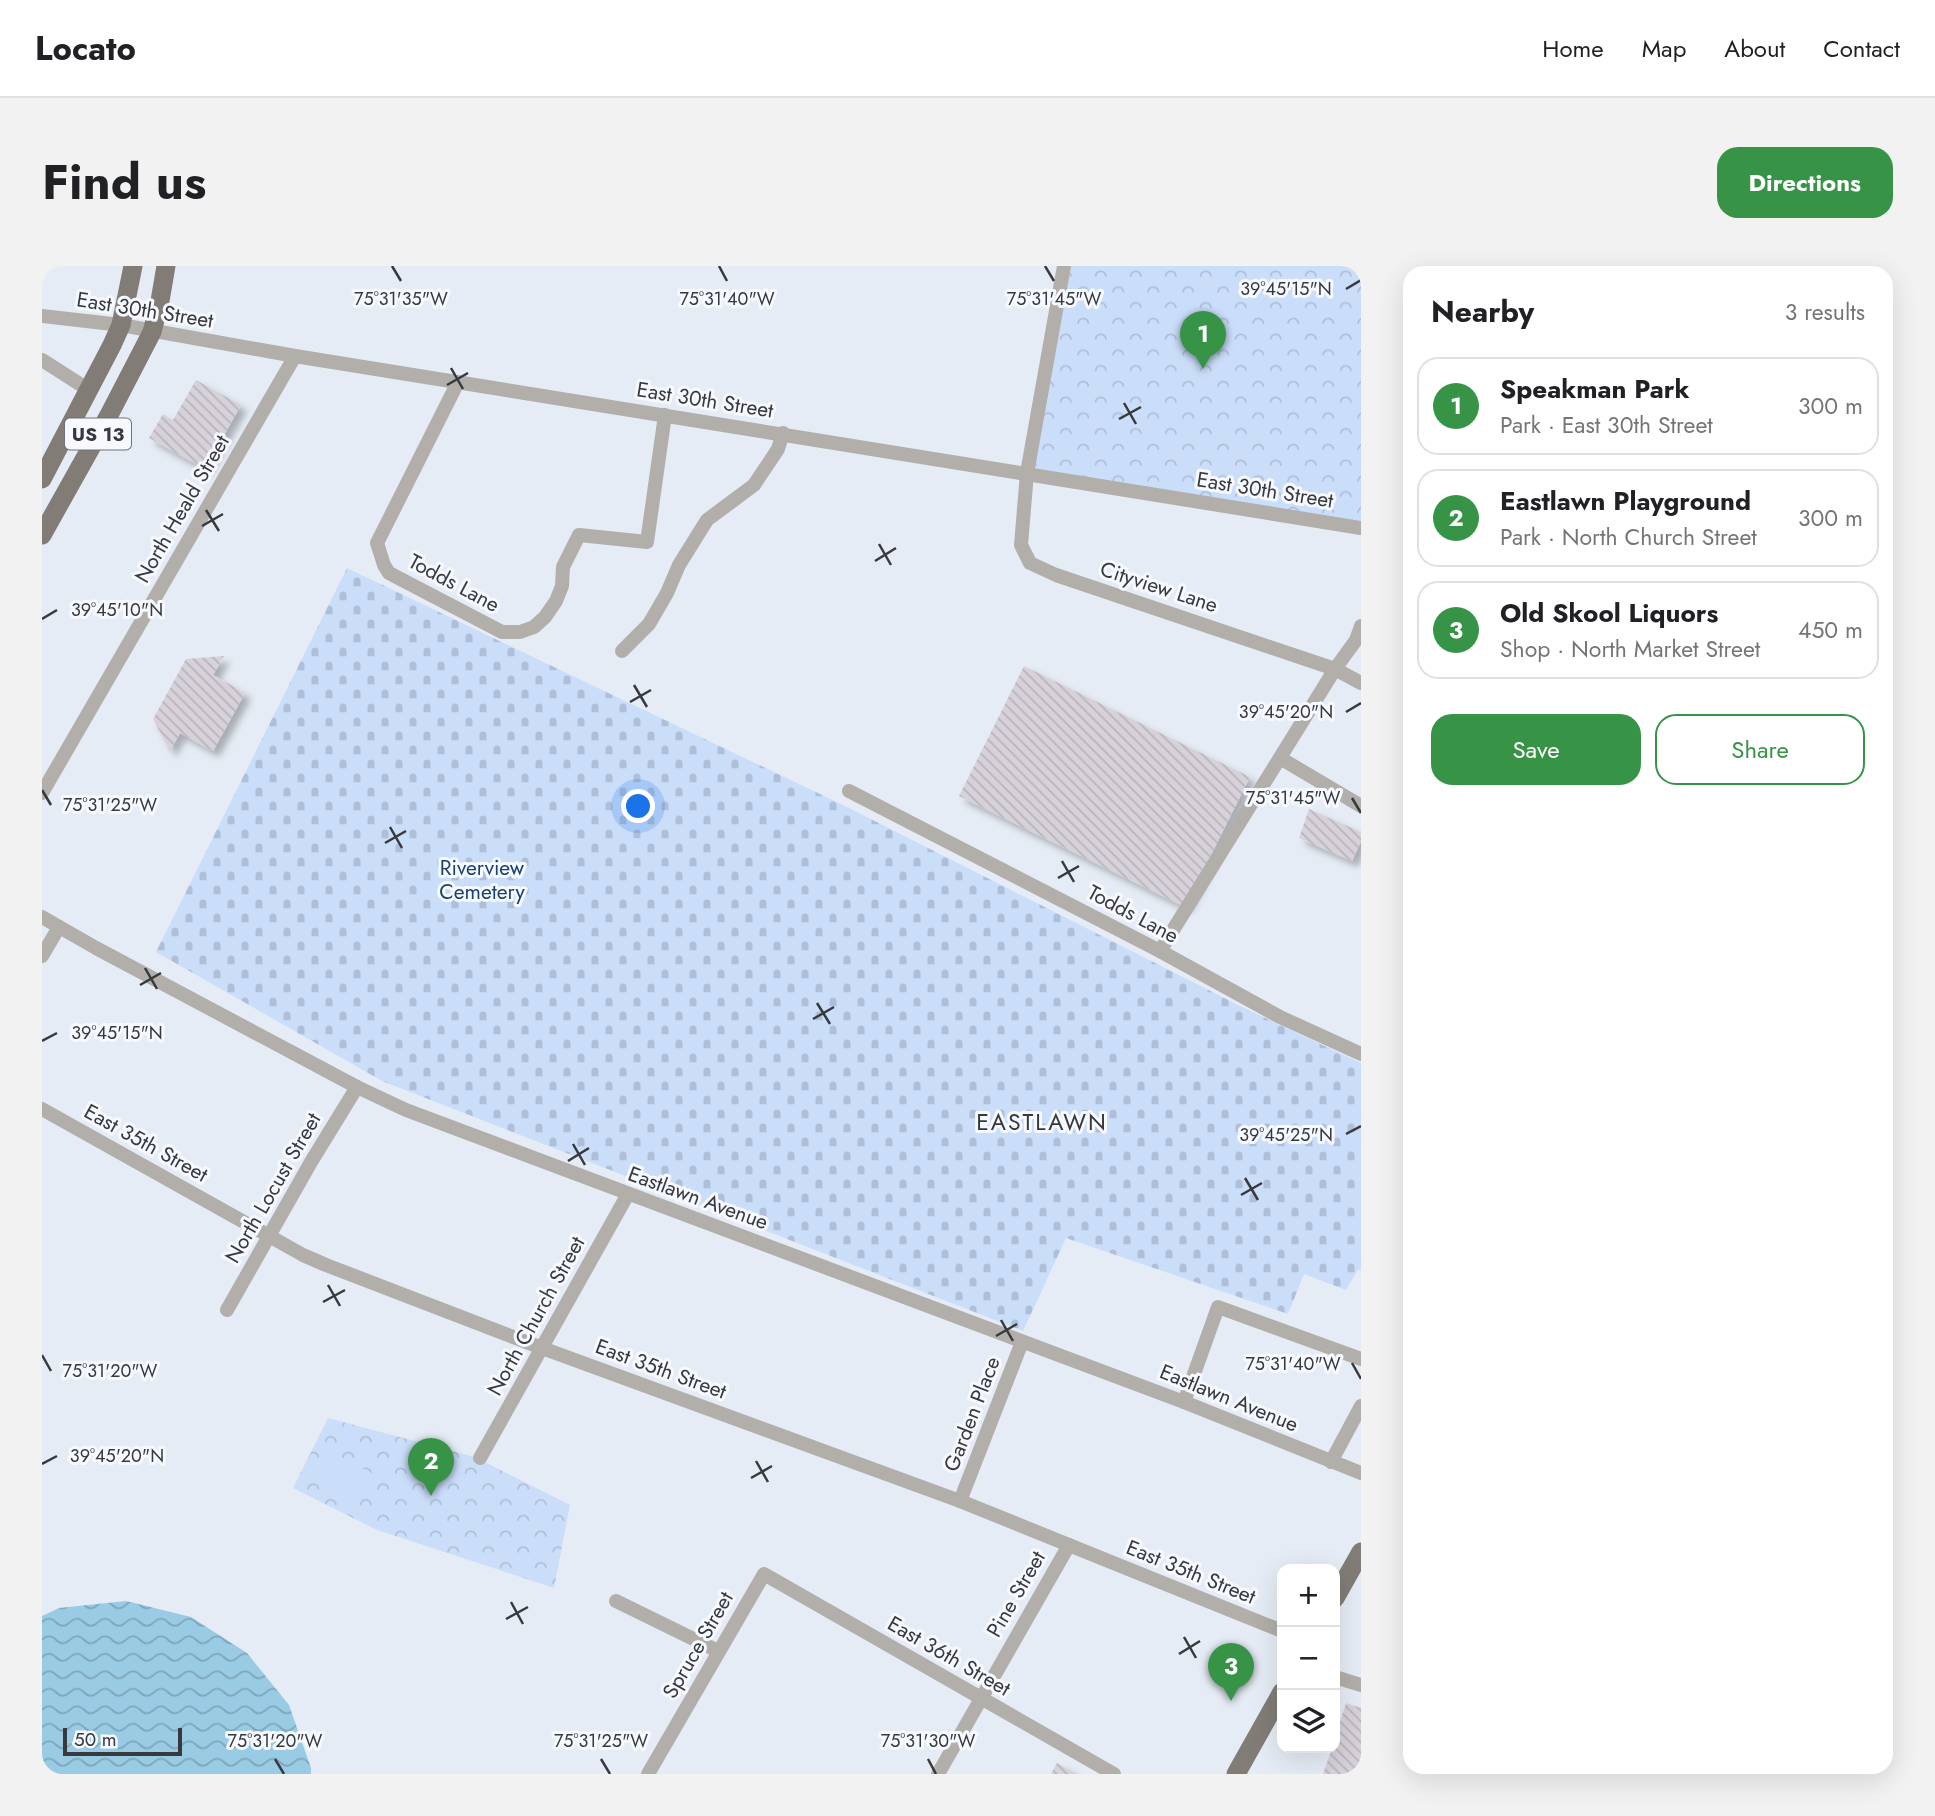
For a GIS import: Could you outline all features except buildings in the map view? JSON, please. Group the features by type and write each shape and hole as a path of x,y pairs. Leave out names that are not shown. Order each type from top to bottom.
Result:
{"main road":[{"name":"US 13","path":"42,479 121,325 133,266"},
{"name":"US 13","path":"42,535 152,332 166,266"},
{"path":"1340,1589 1361,1552"},
{"path":"1236,1774 1277,1701"}],"street":[{"path":"1027,473 1064,266"},
{"name":"East 30th Street","path":"42,316 121,325 295,356 1361,528"},
{"name":"North Heald Street","path":"42,793 295,356"},
{"path":"42,360 89,390"},
{"name":"Todds Lane","path":"458,382 377,543 384,565 390,573 502,632 528,630 545,617 556,601 562,586 562,567 579,535 647,542 664,415"},
{"path":"622,650 649,624 679,565 707,520 754,485 778,449 783,433"},
{"name":"Cityview Lane","path":"1027,473 1021,545 1030,563 1056,575 1335,669 1361,683"},
{"path":"1160,951 1335,669 1356,640 1361,626"},
{"path":"1280,758 1361,806"},
{"name":"Todds Lane","path":"849,791 1160,951 1280,1017 1361,1054"},
{"name":"Eastlawn Avenue","path":"42,917 357,1087 406,1110 1184,1402 1361,1473"},
{"path":"42,956 59,927"},
{"name":"North Locust Street","path":"227,1310 357,1087"},
{"name":"East 35th Street","path":"42,1109 326,1265 542,1348 960,1501 1277,1629"},
{"name":"North Church Street","path":"480,1458 628,1194"},
{"path":"1184,1402 1218,1307 1361,1359"},
{"name":"Garden Place","path":"960,1501 1023,1342"},
{"path":"1331,1462 1361,1406"},
{"name":"Pine Street","path":"938,1774 979,1698 1069,1545"},
{"name":"East 36th Street","path":"764,1574 1114,1774"},
{"name":"Spruce Street","path":"648,1774 764,1574"},
{"path":"617,1601 718,1651"},
{"path":"1340,1679 1361,1685"}],"green space":[{"path":"1064,266 1361,266 1361,528 1027,473"},
{"name":"Riverview Cemetery","path":"347,568 847,807 1240,1006 1361,1063 1361,1271 1358,1270 1346,1290 1304,1274 1288,1314 1066,1238 1023,1331 382,1081 156,952"},
{"path":"328,1418 475,1457 570,1505 554,1588 377,1530 293,1488"},
{"path":"324,1447 375,1475 358,1507 307,1479"}],"water":[{"path":"126,1601 191,1617 247,1653 289,1705 311,1774 42,1774 42,1616 59,1608"}],"place":[{"name":"Speakman Park","path":"1203,369"},
{"name":"Eastlawn Playground","path":"431,1496"},
{"name":"Old Skool Liquors","path":"1231,1701"}],"district":[{"name":"EASTLAWN","path":"1042,1122"}]}
